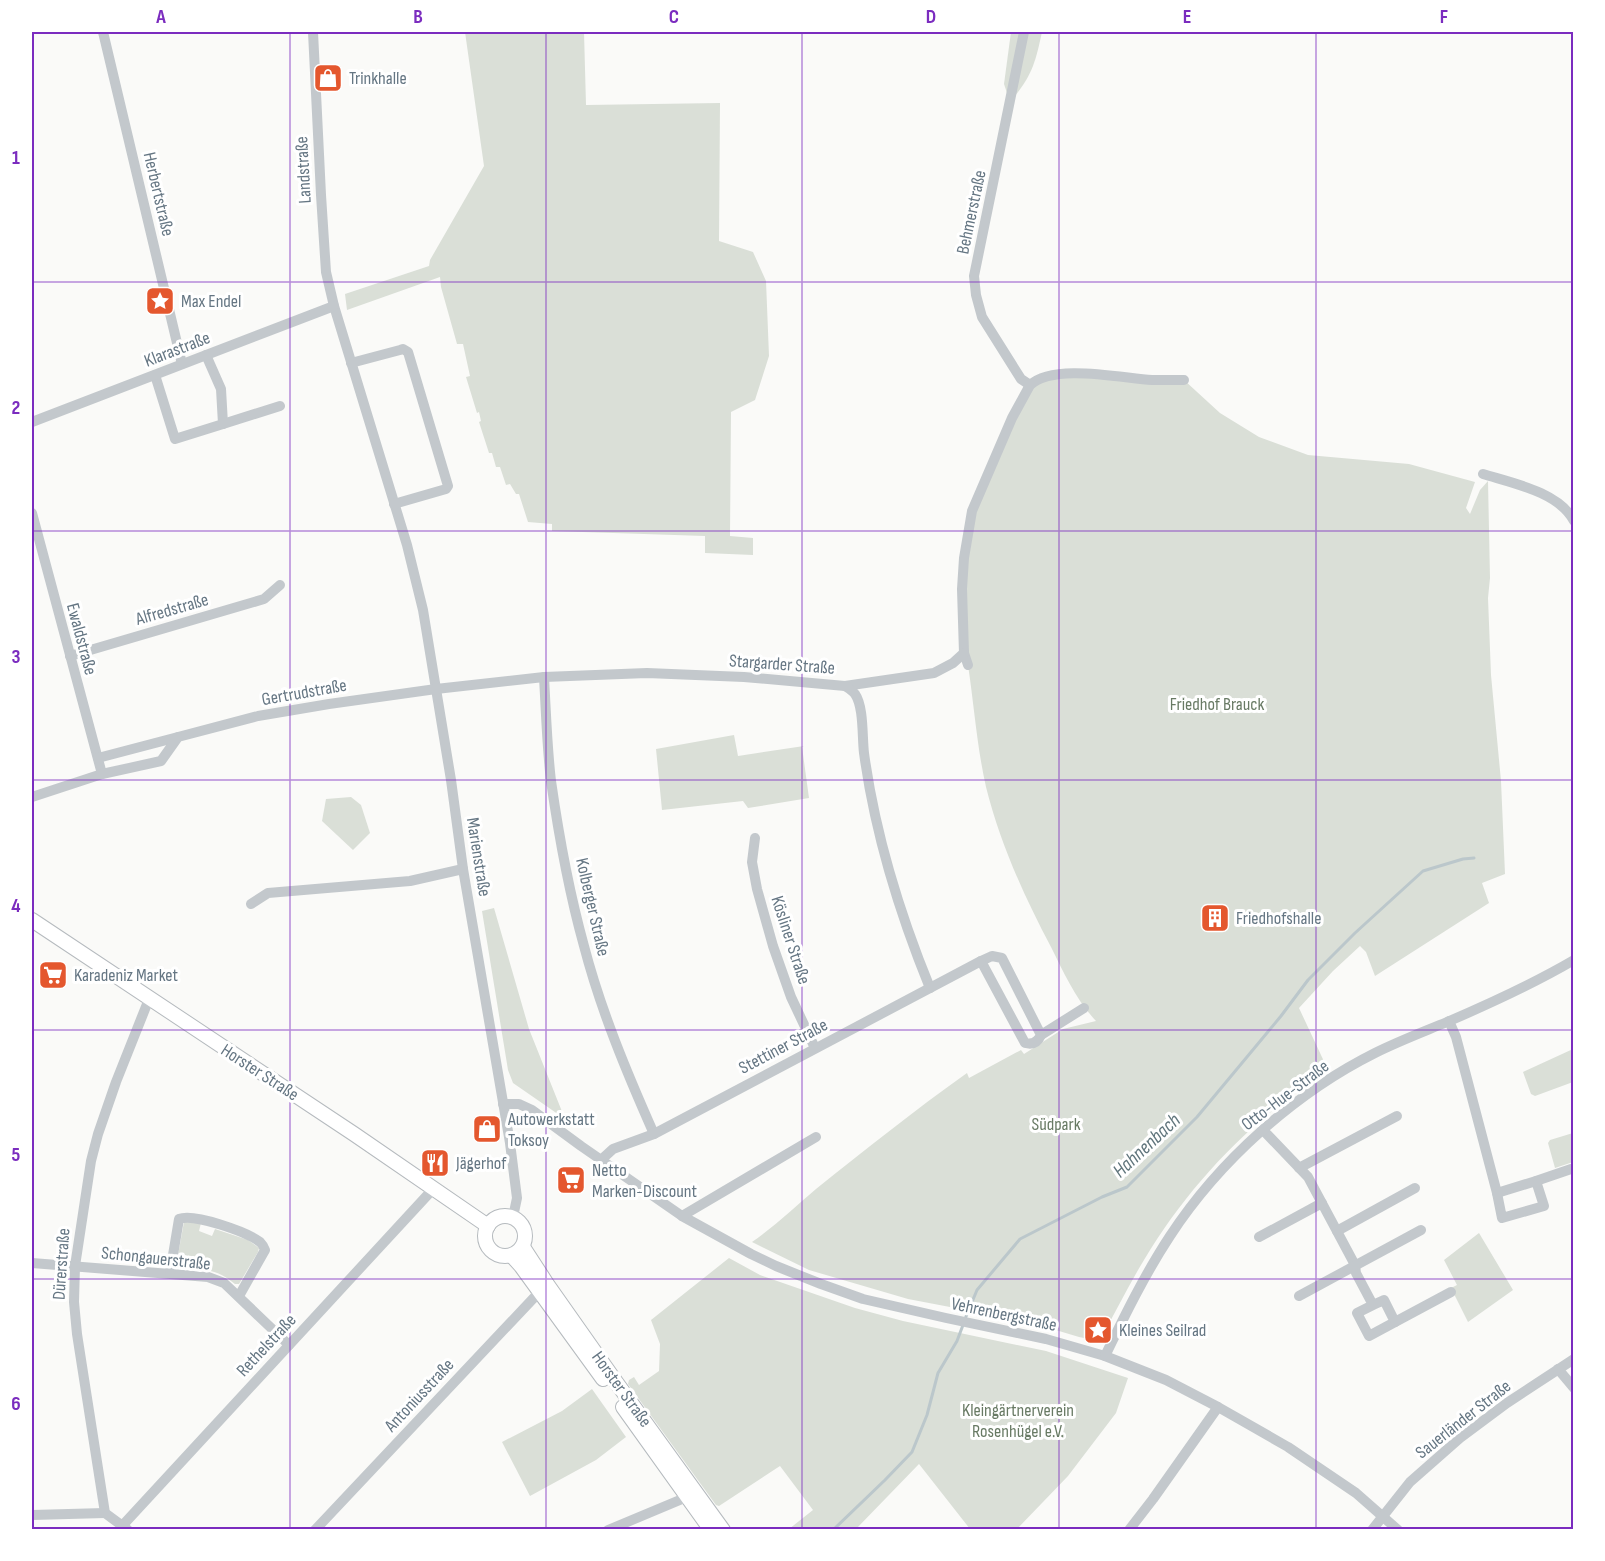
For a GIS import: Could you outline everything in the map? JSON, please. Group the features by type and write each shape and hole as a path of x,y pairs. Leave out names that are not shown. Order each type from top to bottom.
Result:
{"main road":[{"name":"Horster Straße","path":"32,920 488,1226"},
{"path":"499,1217 513,1217 525,1230 526,1237 523,1247 512,1256 495,1254 488,1248 485,1239 488,1226 499,1217"},
{"name":"Horster Straße","path":"523,1247 543,1288 711,1530"},
{"name":"Horster Straße","path":"512,1256 543,1288 629,1400 723,1530"}],"street":[{"name":"Herbertstraße","path":"103,32 182,364"},
{"name":"Landstraße","path":"313,32 327,272 334,306"},
{"name":"Behmerstraße","path":"1024,32 974,276 982,317 1021,379 1030,385"},
{"name":"Klarastraße","path":"32,422 334,306"},
{"name":"Marienstraße","path":"334,306 421,600 516,1187 517,1206 513,1217"},
{"path":"351,363 400,350 408,352 448,486 446,489 394,504"},
{"path":"206,355 221,389 223,424"},
{"path":"968,665 964,653 962,589 965,549 972,511 1012,418 1030,385 1044,376 1062,373 1184,380"},
{"path":"155,375 175,439 280,406"},
{"path":"1483,474 1544,494 1573,518"},
{"name":"Ewaldstraße","path":"32,513 102,774"},
{"name":"Alfredstraße","path":"70,656 264,599 279,585"},
{"path":"845,686 934,673 953,663 964,653"},
{"name":"Stargarder Straße","path":"436,689 544,677 647,673 744,677 845,686 855,693 860,705 864,753 878,828 892,885 910,940 930,988"},
{"name":"Kolberger Straße","path":"544,677 551,779 560,836 584,948 602,1006 654,1134"},
{"name":"Gertrudstraße","path":"98,758 258,717 329,704 436,689"},
{"path":"32,797 102,774 161,761 178,737"},
{"name":"Kösliner Straße","path":"755,838 752,862 773,946 791,997 815,1047"},
{"path":"250,904 268,893 410,881 463,869"},
{"path":"1041,1035 1002,958 992,956 981,961 1025,1043 1031,1044 1038,1041 1041,1035 1084,1008"},
{"name":"Otto-Hue-Straße","path":"1105,1356 1144,1278 1186,1212 1263,1130 1306,1096 1352,1066 1385,1048 1449,1021 1574,960"},
{"name":"Stettiner Straße","path":"601,1160 613,1149 654,1134 981,961"},
{"name":"Dürerstraße","path":"105,1513 77,1334 74,1302 75,1266 88,1179 98,1134 149,999"},
{"path":"1449,1021 1456,1037 1502,1218 1544,1206 1536,1181"},
{"name":"Vehrenbergstraße","path":"503,1104 519,1104 532,1110 682,1216 751,1254 821,1284 863,1299 1046,1339 1105,1356 1166,1380 1288,1447 1356,1493 1398,1530"},
{"path":"1299,1168 1397,1116"},
{"path":"1263,1130 1308,1177 1355,1265 1356,1273 1373,1305"},
{"path":"682,1216 816,1137"},
{"path":"1497,1193 1574,1168"},
{"name":"Rethelstraße","path":"126,1527 434,1188"},
{"path":"1337,1231 1415,1188"},
{"path":"1259,1237 1322,1203"},
{"path":"170,1273 179,1219 185,1216 220,1225 248,1235 262,1244 265,1250 238,1296"},
{"path":"1299,1296 1421,1230"},
{"name":"Schongauerstraße","path":"32,1263 208,1277 224,1283 289,1345"},
{"name":"Antoniusstraße","path":"315,1530 543,1288"},
{"path":"1395,1322 1384,1300 1357,1313 1369,1336 1451,1292"},
{"name":"Sauerländer Straße","path":"1372,1530 1410,1482 1460,1438 1574,1359"},
{"path":"1558,1369 1574,1388"},
{"path":"1129,1530 1153,1500 1218,1407"},
{"path":"608,1530 687,1497"},
{"path":"32,1515 105,1513 126,1527"}],"green space":[{"path":"465,32 584,32 586,105 720,103 719,241 753,252 766,281 769,356 755,400 731,412 730,536 753,538 753,555 705,553 705,536 552,531 552,524 528,522 519,494 516,494 510,484 506,485 500,467 496,467 492,453 489,453 479,422 481,421 479,412 477,413 466,377 470,376 463,344 457,344 440,277 347,310 345,294 429,266 430,260 484,166"},
{"path":"1011,32 1042,32 1032,69 1010,102 1004,84"},
{"name":"Friedhof Brauck","path":"1044,376 1184,380 1220,413 1259,437 1308,455 1409,464 1475,482 1466,508 1470,514 1480,490 1488,481 1490,578 1488,598 1491,675 1501,781 1505,874 1482,883 1489,903 1375,976 1366,952 1360,946 1299,1008 1328,1070 1300,1089 1249,1131 1202,1179 1162,1232 1099,1341 1029,1322 908,1299 809,1270 752,1242 872,1144 967,1073 969,1078 1021,1050 1024,1054 1063,1029 1096,1021 1076,995 1031,908 998,828 983,772 968,665 964,653 967,532 1023,396"},
{"path":"734,735 738,756 804,746 802,747 809,798 748,808 743,801 662,810 656,749"},
{"path":"351,797 361,805 370,833 353,850 322,821 326,799"},
{"path":"494,908 529,1029 565,1119 513,1083 508,1070 482,911"},
{"path":"1573,1049 1573,1082 1535,1096 1531,1094 1523,1072"},
{"path":"1573,1133 1573,1162 1555,1168 1548,1143 1550,1140"},
{"path":"184,1222 201,1223 199,1231 212,1236 215,1229 248,1240 259,1248 239,1284 212,1271 176,1266"},
{"path":"1479,1233 1513,1290 1468,1322 1451,1288 1457,1285 1444,1260"},
{"name":"Kleingärtnerverein Rosenhügel e.V.","path":"729,1258 760,1275 855,1308 903,1321 1046,1351 1128,1378 1116,1413 1068,1476 1017,1529 970,1529 919,1464 856,1529 789,1529 813,1510 780,1466 719,1506 716,1505 628,1384 629,1380 634,1377 639,1385 659,1371 660,1344 651,1320"},
{"path":"592,1389 626,1437 596,1460 530,1496 502,1442 562,1411"}],"waterway":[{"name":"Hahnenbach","path":"965,1319 977,1290 1020,1239 1102,1197 1127,1187 1197,1117 1308,980 1423,871 1474,858"},
{"name":"Hahnenbach","path":"833,1530 912,1452 927,1415 938,1373 957,1341 963,1325"}],"place":[{"name":"Trinkhalle","path":"328,78"},
{"name":"Max Endel","path":"160,301"},
{"name":"Friedhofshalle","path":"1215,918"},
{"name":"Karadeniz Market","path":"53,975"},
{"name":"Autowerkstatt Toksoy","path":"487,1129"},
{"name":"Jägerhof","path":"435,1163"},
{"name":"Netto Marken-Discount","path":"571,1180"},
{"name":"Kleines Seilrad","path":"1098,1330"}],"park label":[{"name":"Südpark","path":"1056,1124"}]}
